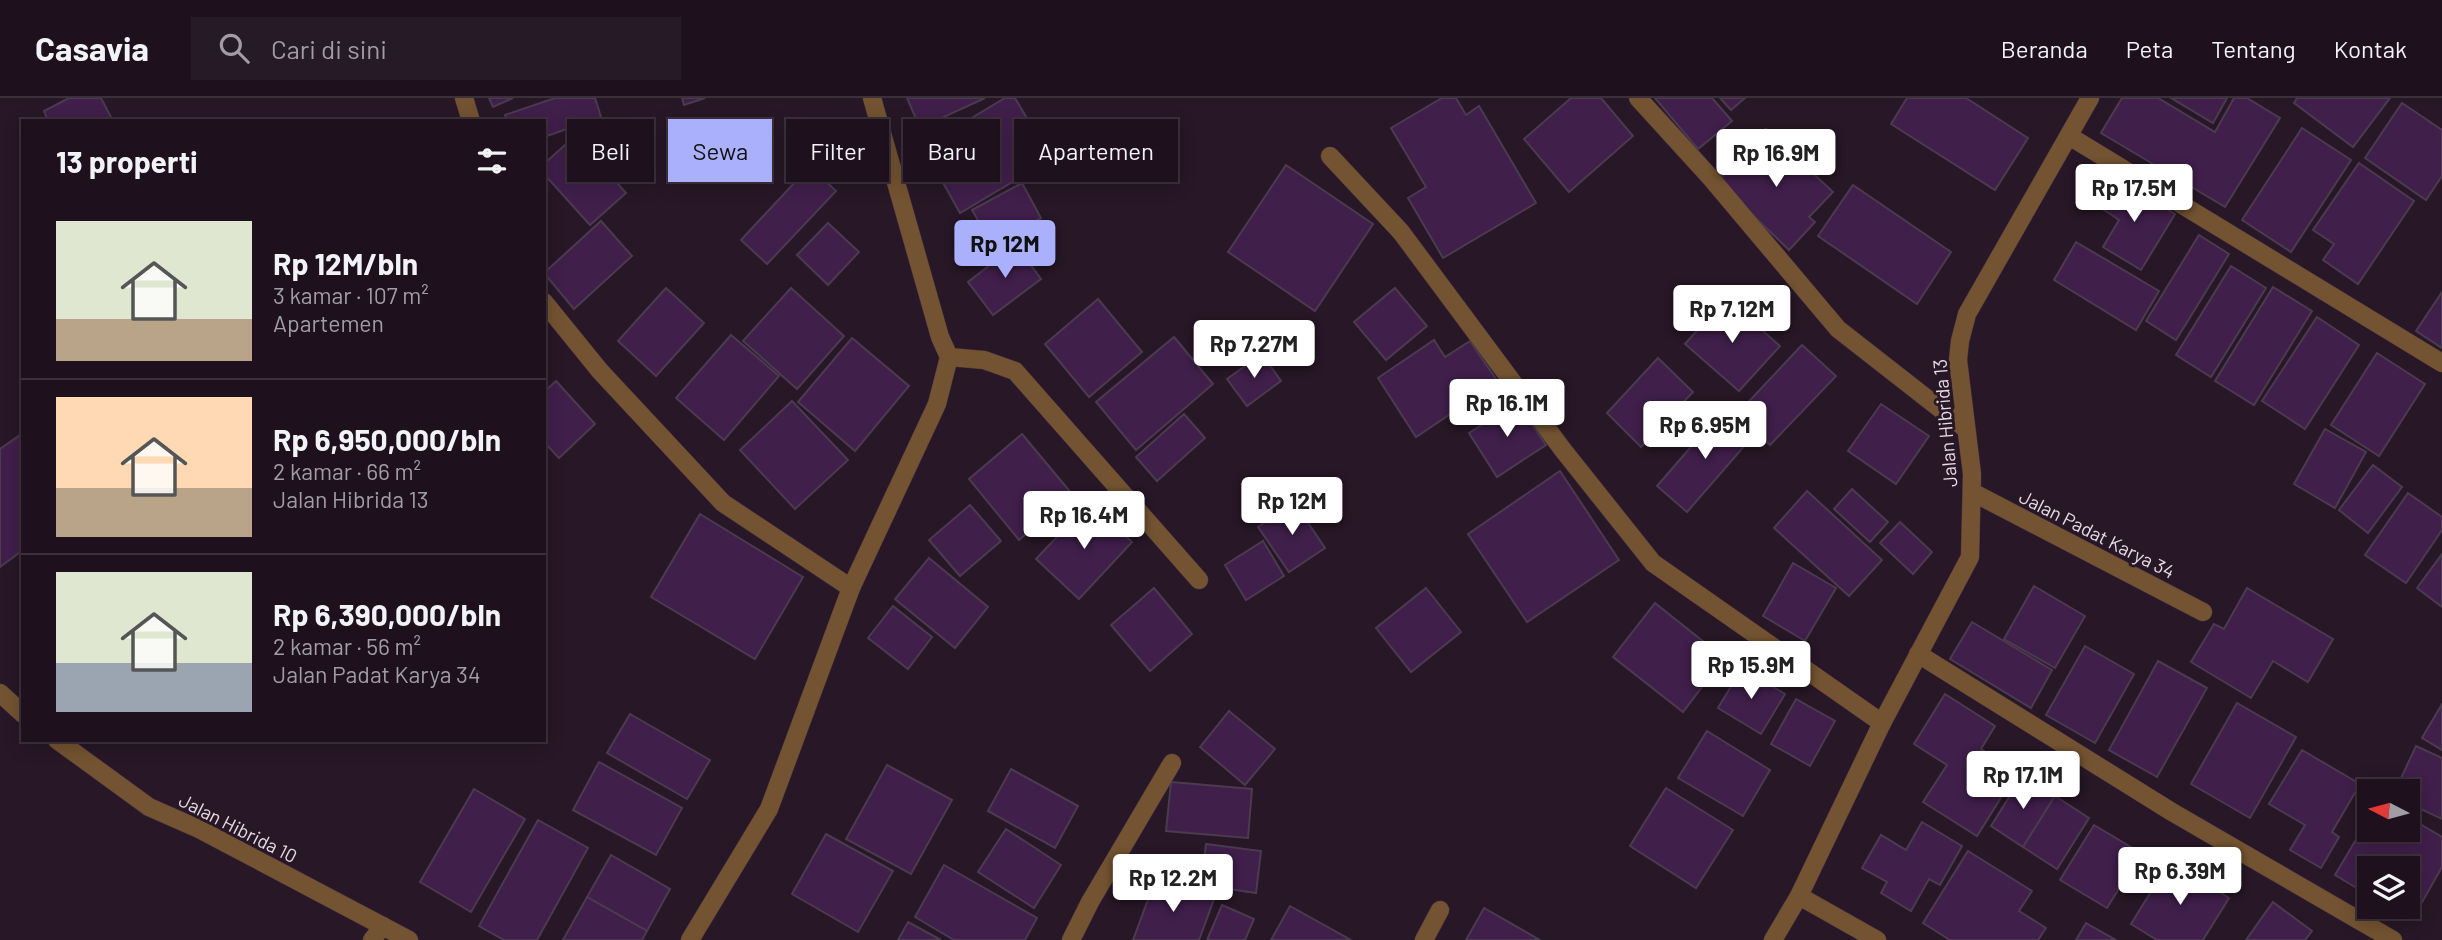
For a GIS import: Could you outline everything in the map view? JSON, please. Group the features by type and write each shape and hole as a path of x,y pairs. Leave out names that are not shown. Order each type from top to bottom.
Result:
{"street":[{"path":"464,98 470,119"},
{"path":"690,940 769,809 851,588 937,404 949,358 940,337 872,98"},
{"path":"1638,98 1710,177 1838,329 1966,429"},
{"name":"Jalan Hibrida 13","path":"1773,940 1799,896 1882,723 1970,557 1972,474 1958,360 1967,314 2090,98"},
{"path":"2069,136 2442,363"},
{"path":"1330,156 1401,232 1563,450 1653,563 1882,723"},
{"path":"546,304 600,371 723,503 851,588"},
{"path":"949,358 984,360 1015,371 1199,580"},
{"name":"Jalan Padat Karya 34","path":"1972,492 2203,612"},
{"path":"1918,654 2172,812 2393,940"},
{"path":"0,692 21,712"},
{"name":"Jalan Hibrida 10","path":"60,742 149,807 199,829 377,933 409,940"},
{"path":"1071,940 1090,902 1172,764"},
{"path":"1799,896 1877,940"},
{"path":"1424,940 1440,910"}],"building":[{"path":"69,98 101,98 112,119 47,119 44,111"},
{"path":"489,98 513,98 493,107"},
{"path":"555,98 595,98 601,117 567,119 567,129 546,136 546,119 506,119 505,115"},
{"path":"682,98 705,98 684,105"},
{"path":"907,98 985,98 940,119 916,119"},
{"path":"1005,98 1015,98 1027,119 1014,119 1014,181 960,213 943,182 1000,182 1000,119 970,119"},
{"path":"1442,98 1456,98 1466,115 1479,106 1536,203 1443,258 1408,198 1426,187 1391,128"},
{"path":"1571,98 1601,98 1633,136 1569,192 1524,139"},
{"path":"1655,98 1712,98 1732,121 1698,149"},
{"path":"1720,98 1745,98 1731,110"},
{"path":"1907,98 1966,98 2028,138 1995,190 1891,124"},
{"path":"2122,98 2158,98 2215,132 2234,98 2247,98 2280,118 2225,207 2101,133"},
{"path":"2171,98 2227,98 2213,123"},
{"path":"2297,98 2390,98 2353,147 2294,103"},
{"path":"2402,103 2442,130 2442,176 2426,200 2365,158"},
{"path":"2302,128 2351,160 2291,252 2242,220"},
{"path":"1766,129 1833,192 1809,217 1815,222 1789,250 1718,181"},
{"path":"567,143 567,182 616,182 626,193 590,225 546,176 546,162"},
{"path":"2359,163 2414,201 2358,284 2323,260 2334,244 2313,230"},
{"path":"1286,165 1373,224 1315,311 1228,252"},
{"path":"795,182 827,182 836,191 767,264 741,240"},
{"path":"2112,182 2135,195 2137,191 2175,214 2141,270 2103,247 2119,220 2098,206"},
{"path":"1022,183 1041,218 992,245 972,210"},
{"path":"1853,185 1951,252 1917,304 1818,236"},
{"path":"601,221 632,256 574,309 546,275 546,271"},
{"path":"828,223 859,252 828,285 797,255"},
{"path":"2199,235 2229,254 2176,340 2146,321"},
{"path":"2076,242 2159,291 2136,330 2054,280"},
{"path":"1016,245 1041,279 993,315 968,282"},
{"path":"2231,266 2266,288 2211,377 2176,355"},
{"path":"2273,287 2312,311 2254,405 2215,381"},
{"path":"666,288 704,323 656,376 618,341"},
{"path":"791,288 844,336 797,389 743,341"},
{"path":"1395,288 1427,326 1386,360 1354,322"},
{"path":"2442,292 2442,348 2416,331"},
{"path":"1726,298 1780,346 1739,391 1685,344"},
{"path":"1098,299 1142,352 1089,397 1045,344"},
{"path":"2317,317 2359,345 2305,429 2262,401"},
{"path":"731,335 779,376 724,440 676,398"},
{"path":"1174,337 1213,384 1136,450 1096,402"},
{"path":"852,338 909,386 855,451 798,402"},
{"path":"1434,340 1445,357 1470,341 1498,382 1416,437 1378,378"},
{"path":"1802,345 1836,376 1770,445 1737,414"},
{"path":"2377,353 2425,384 2379,456 2331,425"},
{"path":"1262,354 1281,381 1247,406 1227,379"},
{"path":"1658,358 1693,392 1641,447 1607,413"},
{"path":"556,381 595,424 559,458 546,444 546,390"},
{"path":"792,401 848,460 795,509 740,450"},
{"path":"1517,402 1546,445 1497,477 1469,433"},
{"path":"1881,404 1929,436 1896,484 1848,451"},
{"path":"1723,410 1753,436 1687,512 1657,486"},
{"path":"1184,414 1205,438 1157,481 1136,457"},
{"path":"2325,429 2366,452 2335,508 2294,484"},
{"path":"21,434 21,551 0,567 0,449"},
{"path":"1022,434 1072,494 1019,540 969,479"},
{"path":"2373,465 2402,487 2368,533 2339,510"},
{"path":"1560,471 1619,560 1527,622 1468,534"},
{"path":"1852,489 1888,522 1870,542 1834,509"},
{"path":"1807,491 1882,560 1849,596 1774,528"},
{"path":"2408,493 2442,517 2442,530 2406,583 2365,555"},
{"path":"1090,502 1132,542 1079,599 1036,559"},
{"path":"1294,502 1325,548 1289,572 1258,527"},
{"path":"970,505 1001,541 960,576 929,540"},
{"path":"700,514 803,577 755,659 651,597"},
{"path":"1900,522 1932,552 1913,574 1880,543"},
{"path":"1263,541 1284,576 1246,600 1225,565"},
{"path":"2442,554 2442,607 2417,588"},
{"path":"929,558 988,607 955,648 895,599"},
{"path":"1793,563 1836,588 1805,641 1763,616"},
{"path":"2034,586 2085,616 2055,668 2004,639"},
{"path":"1154,588 1192,634 1150,671 1111,625"},
{"path":"1426,588 1461,632 1411,672 1376,628"},
{"path":"2247,588 2333,639 2308,682 2273,661 2251,698 2191,662 2214,624 2224,629"},
{"path":"1655,603 1724,658 1683,712 1613,657"},
{"path":"893,606 932,637 908,669 868,638"},
{"path":"1972,622 2052,670 2031,708 1950,659"},
{"path":"2085,646 2134,674 2095,743 2046,715"},
{"path":"2158,661 2207,688 2157,777 2109,750"},
{"path":"1742,668 1785,694 1761,734 1718,708"},
{"path":"1945,694 1995,726 1981,749 2017,772 1977,836 1923,802 1947,765 1914,744"},
{"path":"1796,699 1835,721 1810,766 1771,744"},
{"path":"2237,703 2296,737 2250,818 2191,784"},
{"path":"2442,704 2442,750 2422,738"},
{"path":"1229,711 1275,749 1245,785 1200,747"},
{"path":"630,714 710,760 687,799 607,753"},
{"path":"1707,731 1770,770 1743,816 1678,778"},
{"path":"2416,746 2442,758 2442,819 2420,809 2420,779 2401,779"},
{"path":"2302,750 2357,782 2357,789 2332,832 2339,837 2321,868 2290,850 2305,825 2269,804"},
{"path":"599,762 682,808 656,855 573,810"},
{"path":"887,765 952,800 911,874 846,839"},
{"path":"1011,769 1078,806 1055,848 988,811"},
{"path":"2023,775 2055,796 2023,847 1991,826"},
{"path":"1171,782 1252,789 1248,838 1166,831"},
{"path":"1666,788 1733,830 1696,888 1630,846"},
{"path":"474,789 525,819 471,912 420,882"},
{"path":"2055,796 2089,818 2057,869 2023,847"},
{"path":"538,820 588,848 537,940 504,940 479,926"},
{"path":"1922,822 1962,846 1940,885 1929,879 1911,911 1881,893 1887,882 1862,868 1881,835 1906,850"},
{"path":"2420,824 2442,837 2442,867 2420,906 2420,856 2357,856 2357,888 2335,875 2357,838 2357,842 2420,842"},
{"path":"2094,825 2141,853 2107,908 2060,880"},
{"path":"1006,829 1061,865 1034,908 978,872"},
{"path":"826,834 893,871 858,932 792,894"},
{"path":"1206,844 1261,851 1256,893 1201,885"},
{"path":"1968,851 2032,891 2019,911 2046,928 2038,940 1950,940 1923,923"},
{"path":"611,855 670,889 647,931 587,897"},
{"path":"2170,861 2229,898 2203,940 2157,940 2131,924"},
{"path":"944,865 1037,918 1025,940 954,940 915,917"},
{"path":"1156,878 1214,899 1199,940 1133,940"},
{"path":"587,897 647,931 642,940 563,940"},
{"path":"2273,902 2312,931 2305,940 2246,940"},
{"path":"1222,905 1254,919 1245,940 1207,940"},
{"path":"1290,906 1351,940 1271,940"},
{"path":"1484,908 1540,940 1466,940"},
{"path":"908,922 941,940 898,940"},
{"path":"2086,923 2116,940 2076,940"}]}
